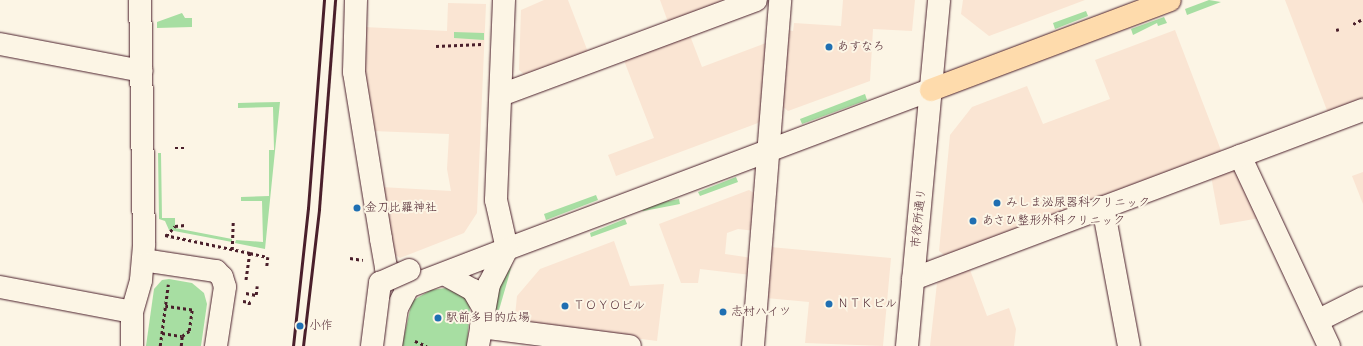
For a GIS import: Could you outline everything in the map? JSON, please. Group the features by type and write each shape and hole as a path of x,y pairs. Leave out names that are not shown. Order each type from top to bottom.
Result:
{"main road":[{"path":"931,90 1170,0"}],"street":[{"path":"132,346 132,312 143,260 140,0"},
{"path":"356,0 354,72 386,268 408,278"},
{"path":"481,327 489,284 507,249 497,212 504,0"},
{"path":"501,95 756,0"},
{"path":"753,346 770,150 780,0"},
{"name":"市役所通り","path":"907,346 939,0"},
{"path":"0,44 141,71"},
{"path":"372,346 380,283 444,274 931,90"},
{"path":"913,279 1363,110"},
{"path":"1240,156 1319,320 1328,346"},
{"path":"1103,207 1129,346"},
{"path":"143,260 216,271 222,277 225,288 216,346"},
{"path":"444,274 473,290 481,327"},
{"path":"391,346 401,322 401,298 408,278"},
{"path":"0,287 132,312"},
{"path":"1319,320 1363,298"},
{"path":"481,327 630,346"}],"path":[{"path":"1353,24 1361,20"},
{"path":"436,46 448,47 454,42 487,44"},
{"path":"175,148 184,148"},
{"path":"232,250 233,222"},
{"path":"166,236 175,226 186,225"},
{"path":"250,253 268,257 267,266"},
{"path":"350,258 368,261"},
{"path":"160,346 169,279"},
{"path":"244,293 256,295 257,286"},
{"path":"242,301 250,302 249,306"},
{"path":"162,333 182,336 189,331 192,310 165,306"},
{"path":"401,322 417,325 414,344 427,346"},
{"path":"181,346 182,336"}],"shaded area":[{"path":"544,0 568,0 588,52 526,76 519,70 521,10"},
{"path":"660,0 728,0 668,22"},
{"path":"843,0 915,0 912,31 873,29 870,81 788,111 782,106 787,30 793,31 794,23 841,26"},
{"path":"963,0 1085,0 989,36 961,14"},
{"path":"1285,0 1363,0 1363,100 1328,113"},
{"path":"448,3 486,4 477,213 464,233 400,258 393,253 381,187 451,191 447,169 449,134 372,131 363,76 364,27 447,31"},
{"path":"1175,30 1222,153 947,257 939,251 950,135 972,107 1027,86 1043,124 1110,99 1095,60"},
{"path":"689,33 702,67 769,42 764,116 758,123 616,176 608,155 654,138 623,58"},
{"path":"1230,169 1238,172 1260,218 1220,225 1211,176"},
{"path":"1363,172 1363,204 1352,176"},
{"path":"749,190 759,196 755,231 738,229 727,233 725,254 752,258 751,275 700,269 698,283 681,283 659,224"},
{"path":"614,241 630,286 664,284 657,341 519,323 515,316 517,296 540,269"},
{"path":"770,247 891,258 883,346 805,343 809,302 766,298"},
{"path":"969,267 987,316 1009,308 1016,329 1014,346 930,346 937,283"}],"green space":[{"path":"1209,0 1221,2 1187,15 1185,9"},
{"path":"1086,11 1088,16 1055,29 1053,23"},
{"path":"182,13 185,18 192,18 192,27 157,28 157,22"},
{"path":"1164,17 1167,23 1158,26 1157,23 1133,35 1131,29"},
{"path":"454,32 484,33 484,40 454,38"},
{"path":"865,94 867,100 802,124 800,119"},
{"path":"280,102 265,249 235,243 236,240 263,242 262,201 241,201 241,197 269,196 269,150 274,150 273,107 238,108 238,103"},
{"path":"158,153 161,153 162,218 175,218 175,228 232,239 232,242 169,230 165,221 159,219"},
{"path":"736,177 738,182 700,196 698,192"},
{"path":"596,195 598,200 546,220 544,214"},
{"path":"679,199 680,204 643,211 642,206"},
{"path":"625,219 627,224 591,237 590,233"},
{"path":"512,265 499,310 494,309 497,291"},
{"path":"169,279 192,283 204,293 207,304 201,346 146,346 154,289 162,280"},
{"name":"駅前多目的広場","path":"446,288 464,297 470,306 467,346 402,346 412,301 431,290"}],"railway":[{"path":"293,346 308,208 324,0"},
{"path":"303,346 319,209 335,0"}],"place":[{"name":"あすなろ","path":"829,47"},
{"name":"みしま泌尿器科クリニック","path":"997,203"},
{"name":"金刀比羅神社","path":"357,208"},
{"name":"あさひ整形外科クリニック","path":"973,221"},
{"name":"ＮＴＫビル","path":"829,304"},
{"name":"ＴＯＹＯビル","path":"565,306"},
{"name":"志村ハイツ","path":"723,312"},
{"name":"駅前多目的広場","path":"438,318"},
{"name":"小作","path":"300,326"}]}
